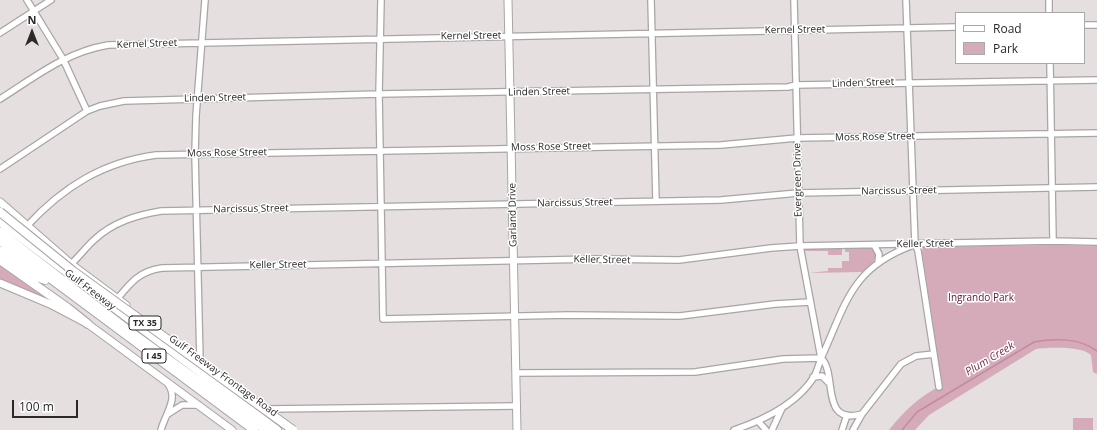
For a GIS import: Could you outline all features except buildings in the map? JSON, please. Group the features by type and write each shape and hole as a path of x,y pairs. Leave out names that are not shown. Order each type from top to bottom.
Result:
{"highway":[{"path":"0,212 14,226 20,237"},
{"name":"TX 35","path":"0,212 73,271 293,430"},
{"name":"Gulf Freeway","path":"0,222 277,430"},
{"name":"Gulf Freeway","path":"0,232 122,326 266,430"},
{"name":"Gulf Freeway","path":"0,241 54,283 254,430"},
{"path":"0,251 37,277 54,283"},
{"path":"0,260 88,324"}],"main road":[{"name":"Garland Drive","path":"508,0 510,36 517,430"},
{"name":"Gulf Freeway Frontage Road","path":"0,202 71,264 297,430"},
{"path":"0,283 50,304 88,324 232,430"}],"street":[{"path":"26,0 62,59 88,111"},
{"path":"0,32 51,0"},
{"path":"200,360 199,266 195,154 205,0"},
{"path":"380,0 379,94 383,319 514,316 680,316 775,304 810,302"},
{"path":"651,0 656,201"},
{"name":"Evergreen Drive","path":"794,0 800,246 821,358 824,361 829,374 829,384 833,403 839,411 847,415"},
{"path":"906,0 915,244 918,251 939,387"},
{"path":"1049,0 1049,12"},
{"path":"1085,25 1097,25"},
{"name":"Kernel Street","path":"0,100 62,59 88,48 108,45 379,38 955,27"},
{"path":"1050,64 1054,241"},
{"name":"Linden Street","path":"0,170 88,111 100,106 124,101 379,94 788,87 796,85 909,82 1097,80"},
{"name":"Moss Rose Street","path":"27,226 59,195 107,167 143,156 380,150 721,145 797,138 1097,132"},
{"name":"Narcissus Street","path":"71,264 95,239 124,220 161,211 721,200 798,193 1097,186"},
{"name":"Keller Street","path":"118,298 131,282 143,273 162,268 514,260 679,260 770,248 800,246 1054,241 1097,242"},
{"path":"734,430 758,421 792,401 814,377 847,298 868,271 899,250 915,244"},
{"path":"874,245 879,254 878,263"},
{"path":"853,430 862,414 901,364 916,356 934,354"},
{"path":"516,373 695,372 783,359 821,358"},
{"path":"814,377 825,377 829,384"},
{"path":"161,430 172,398 171,388 166,382"},
{"path":"165,417 177,407 187,404 198,405"},
{"path":"267,409 517,406"},
{"path":"772,430 782,408"},
{"path":"842,430 847,415 862,414"},
{"path":"758,421 766,430"}],"green space":[{"name":"Ingrando Park","path":"1057,245 1097,246 1097,374 1093,372 1091,355 1087,352 1065,348 1036,349 929,415 915,430 889,430 913,404 942,385 922,252 923,247"},
{"path":"806,248 842,248 842,255 828,255 828,251 805,251"},
{"path":"845,248 873,248 876,256 874,262 862,272 809,273 828,271 828,268 842,268 842,261 849,261 849,252 845,252"},
{"path":"0,264 52,300 50,301 0,280"},
{"path":"1073,418 1093,418 1093,430 1073,430"}],"waterway":[{"name":"Plum Creek","path":"902,430 917,412 1034,342 1050,340 1075,341 1097,351"}]}
